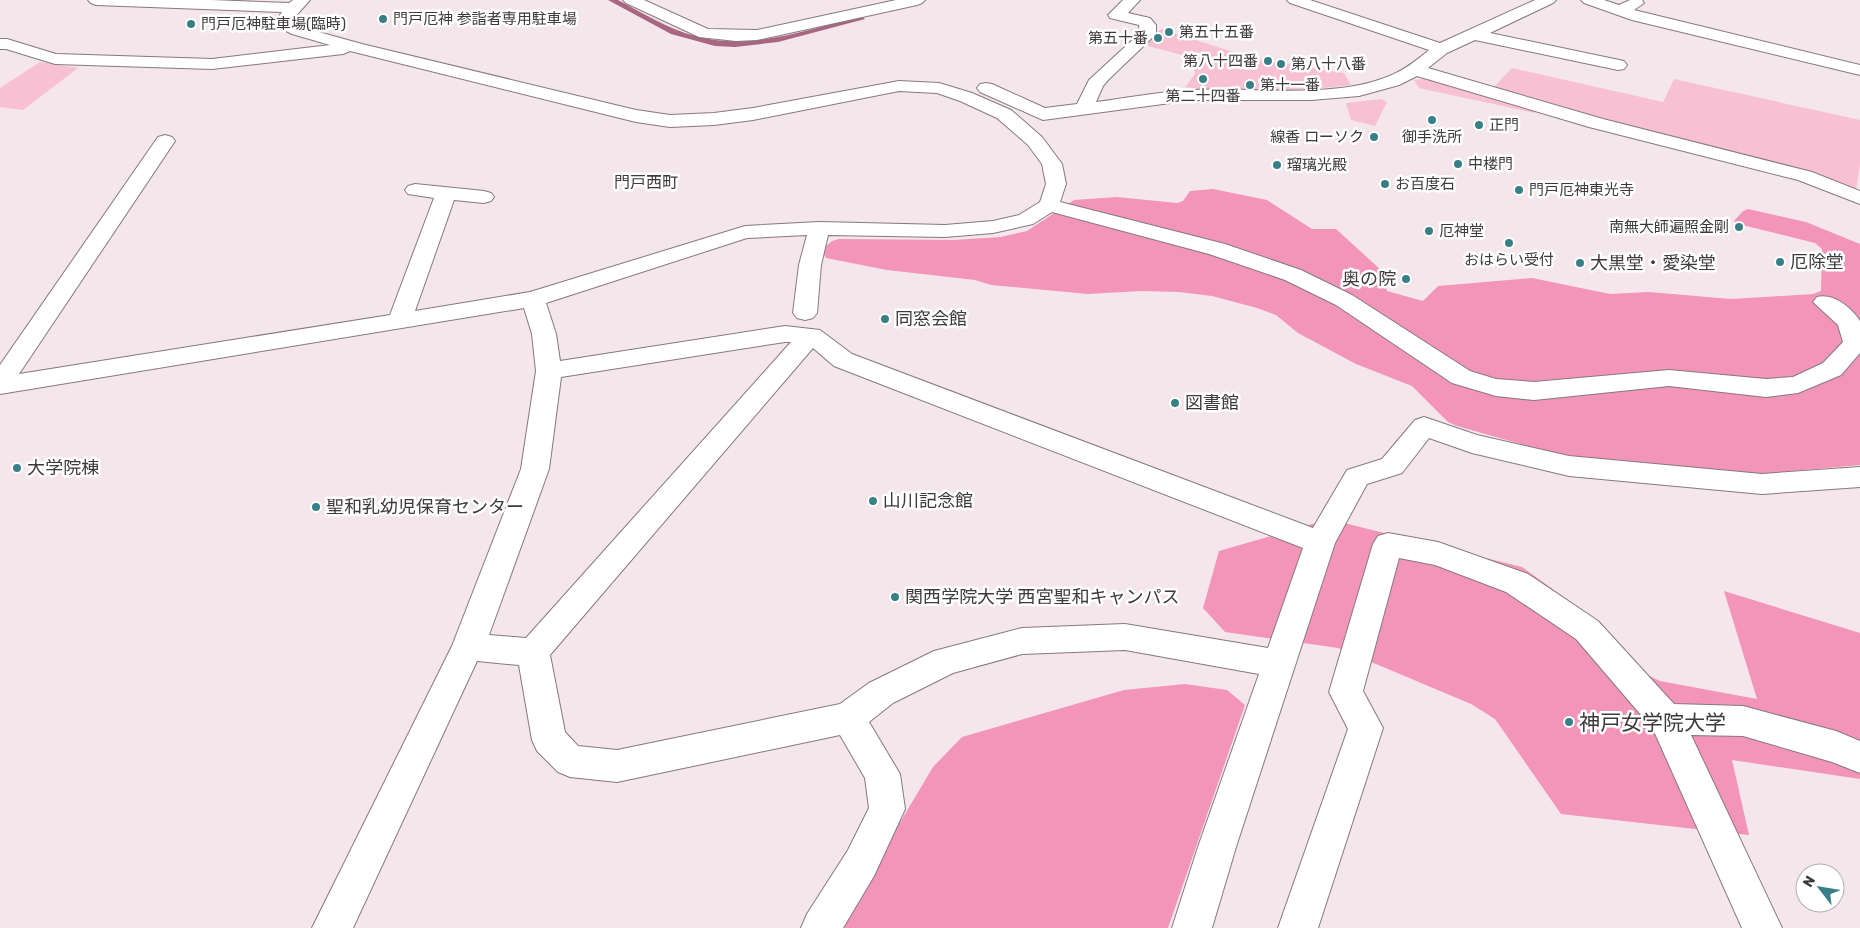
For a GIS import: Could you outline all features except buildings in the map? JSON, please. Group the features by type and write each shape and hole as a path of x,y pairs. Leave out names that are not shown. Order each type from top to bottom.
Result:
{"street":[{"path":"96,0 297,2"},
{"path":"632,0 705,34 736,36 757,35 917,0"},
{"path":"647,7 674,0"},
{"path":"1084,108 1095,84 1148,34 1148,24 1116,15 1132,0"},
{"path":"1295,0 1442,49"},
{"path":"297,2 286,18 288,26 298,31 357,48 636,116 670,121 714,119 754,114 899,86 958,80 988,89 1043,114 1193,95 1312,95 1359,91 1393,81 1415,70 1442,49 1548,0"},
{"path":"1589,0 1638,17 1860,70"},
{"path":"1620,11 1641,0"},
{"path":"1472,34 1618,66"},
{"path":"0,44 7,44 56,59 212,64 357,48"},
{"path":"1415,70 1596,123 1805,176 1860,198"},
{"path":"0,385 533,299 745,232 818,228 945,231 993,227 1026,220 1049,205 1056,184 1052,164 1035,141 1004,114 966,97 939,88 899,86"},
{"path":"0,385 165,141"},
{"path":"415,190 484,196"},
{"path":"400,321 446,193"},
{"path":"1049,205 1217,249 1293,275 1344,300 1461,376 1496,387 1534,391 1669,378 1766,388 1798,385 1832,369 1855,343 1849,322 1825,302"},
{"path":"533,652 808,324 810,266 818,228"},
{"path":"332,928 468,647 535,469 549,371 544,334 533,299"},
{"path":"549,371 785,334 808,324"},
{"path":"808,324 843,360 1320,542"},
{"path":"1192,928 1320,542 1357,477 1392,466 1424,426 1472,443 1569,466 1762,484 1860,477"},
{"path":"1298,928 1366,728 1346,692 1388,544 1438,554 1517,583 1587,630 1666,719 1762,928"},
{"path":"533,652 549,740 570,761 617,766 848,718 881,693 946,661 1022,640 1125,638 1279,664"},
{"path":"468,647 533,652"},
{"path":"821,928 861,863 887,809 882,774 848,718"},
{"path":"1666,719 1743,721 1836,747 1860,758"}],"shaded area":[{"path":"1161,29 1252,58 1344,73 1351,85 1313,89 1199,89 1185,87 1195,74 1193,58 1144,45"},
{"path":"40,62 78,68 23,110 0,107 0,88"},
{"path":"1512,68 1663,102 1674,79 1860,120 1860,164 1856,190 1805,170 1571,111 1493,88"},
{"path":"1423,79 1536,110 1535,113 1419,88 1414,80"},
{"path":"1381,99 1387,102 1375,126 1351,120 1346,103"},
{"path":"1213,189 1267,200 1312,229 1336,229 1381,270 1387,291 1423,301 1438,286 1532,278 1610,294 1649,292 1731,299 1813,294 1821,291 1822,249 1815,243 1738,224 1734,221 1743,211 1748,209 1806,222 1860,244 1860,465 1759,474 1570,456 1545,451 1448,422 1412,386 1356,364 1298,333 1276,315 1257,308 1212,296 1179,292 1141,291 1088,294 991,285 975,280 887,270 826,258 823,253 823,249 832,241 839,239 953,240 1001,237 1027,231 1074,200 1117,197 1177,203 1183,201 1190,191"},
{"path":"1326,520 1522,567 1575,605 1637,670 1660,681 1757,699 1724,591 1860,633 1860,779 1732,760 1749,835 1561,814 1495,719 1471,704 1338,648 1225,632 1203,608 1219,551"},
{"path":"1185,684 1227,690 1245,705 1168,928 837,928 933,767 962,737 1124,690"}],"waterway":[{"path":"612,0 674,32 715,43 735,44 778,39 861,19"}],"place":[{"name":"門戸厄神 参詣者専用駐車場","path":"383,19"},
{"name":"門戸厄神駐車場(臨時)","path":"191,24"},
{"name":"第五十五番","path":"1169,32"},
{"name":"第五十番","path":"1158,38"},
{"name":"第八十四番","path":"1268,61"},
{"name":"第八十八番","path":"1281,64"},
{"name":"第二十四番","path":"1203,79"},
{"name":"第十一番","path":"1250,85"},
{"name":"御手洗所","path":"1432,120"},
{"name":"正門","path":"1479,125"},
{"name":"線香 ローソク","path":"1374,137"},
{"name":"中楼門","path":"1458,164"},
{"name":"瑠璃光殿","path":"1277,165"},
{"name":"お百度石","path":"1385,184"},
{"name":"門戸厄神東光寺","path":"1519,190"},
{"name":"南無大師遍照金剛","path":"1739,227"},
{"name":"厄神堂","path":"1429,231"},
{"name":"おはらい受付","path":"1509,243"},
{"name":"厄除堂","path":"1780,262"},
{"name":"大黒堂・愛染堂","path":"1580,263"},
{"name":"奥の院","path":"1406,279"},
{"name":"同窓会館","path":"885,319"},
{"name":"図書館","path":"1175,403"},
{"name":"大学院棟","path":"17,468"},
{"name":"山川記念館","path":"873,501"},
{"name":"聖和乳幼児保育センター","path":"316,507"},
{"name":"関西学院大学 西宮聖和キャンパス","path":"895,597"},
{"name":"神戸女学院大学","path":"1569,722"}],"district":[{"name":"門戸西町","path":"646,182"}]}
